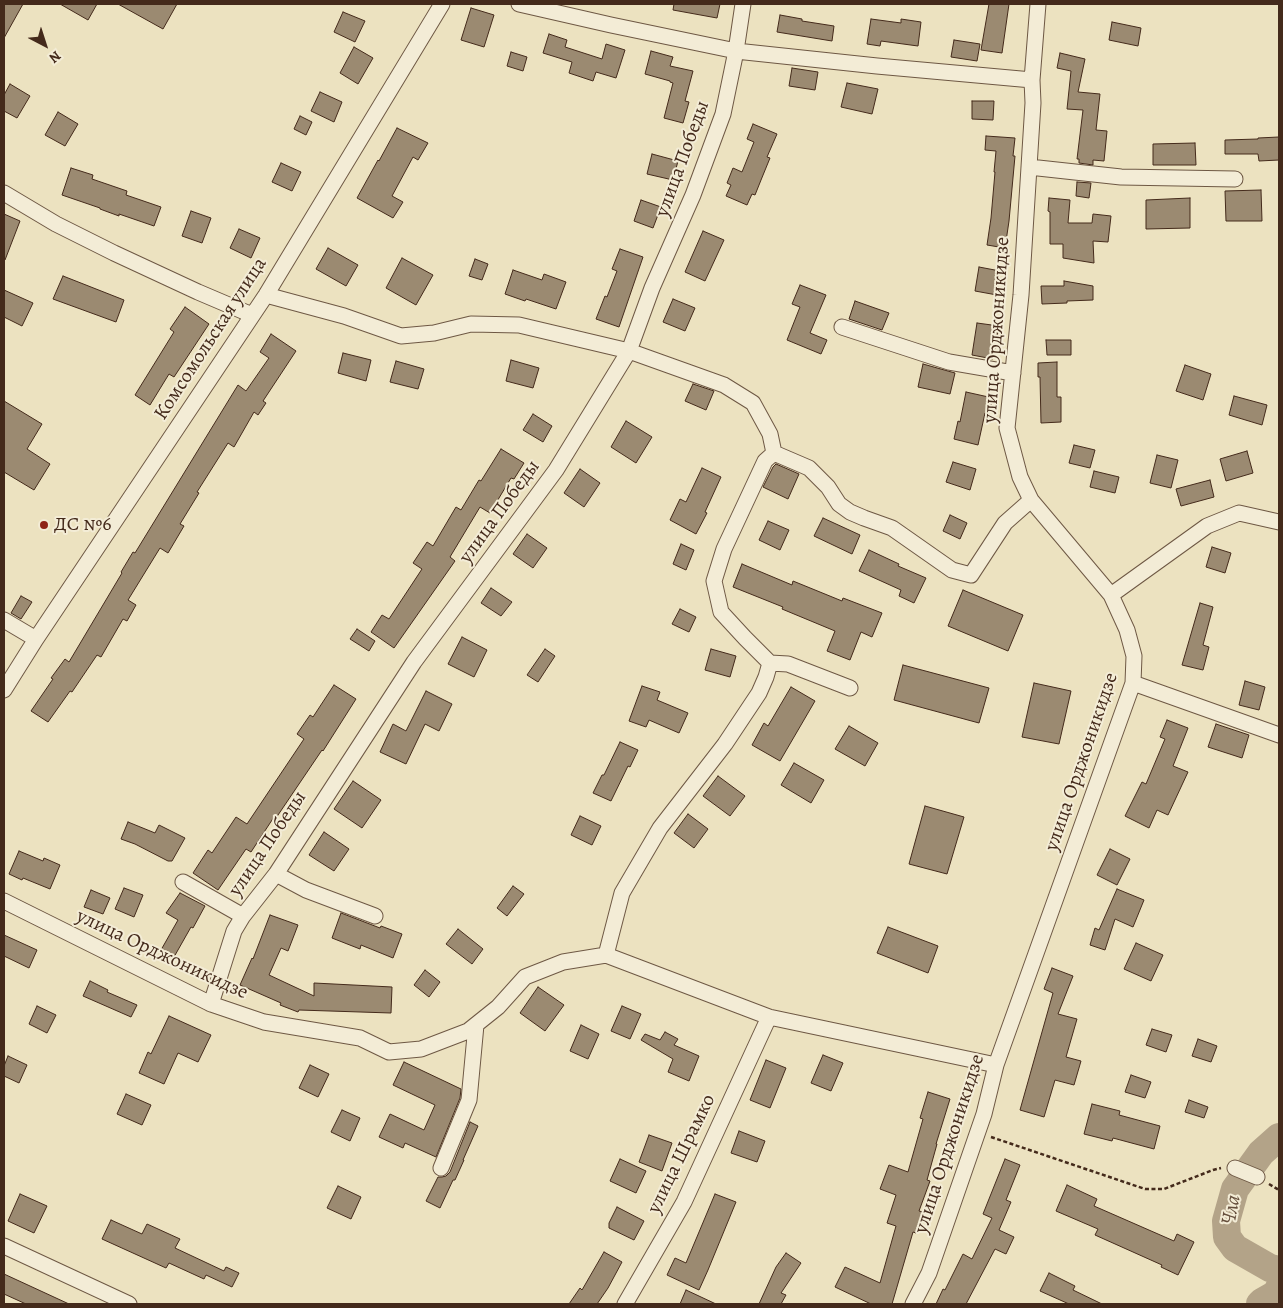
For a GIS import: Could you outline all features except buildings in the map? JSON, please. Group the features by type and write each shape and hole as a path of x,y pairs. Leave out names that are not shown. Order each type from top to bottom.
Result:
{"street":[{"name":"Комсомольская улица","path":"4,690 36,639 266,295 442,4"},
{"path":"519,4 736,51 1032,80"},
{"name":"улица Победы","path":"211,1004 234,931 243,916 276,874 414,662 556,470 629,351 652,288 693,195 723,114 736,51 743,4"},
{"name":"улица Орджоникидзе","path":"913,1304 929,1273 984,1114 996,1065 1133,684 1134,656 1127,630 1110,595 1031,500 1020,477 1007,428 1021,295 1033,103 1032,80 1038,4"},
{"path":"1029,167 1121,177 1234,179"},
{"path":"4,193 56,224 114,253 252,315"},
{"path":"266,295 344,316 401,336 434,333 471,324 519,325 629,351 724,385 753,403 770,434 774,453"},
{"path":"842,328 949,362 1013,373"},
{"path":"774,453 810,468 828,486 839,504 850,512 892,528 952,570 971,575 1005,523 1031,500"},
{"path":"774,453 765,461 724,549 714,581 721,612 770,663 788,664 850,688"},
{"path":"1110,595 1207,526 1239,512 1279,522"},
{"path":"4,620 36,639"},
{"path":"770,663 759,694 725,744 660,828 622,893 606,955 769,1017 996,1065"},
{"path":"1133,684 1279,735"},
{"path":"276,874 306,890 375,916"},
{"path":"182,882 243,916"},
{"name":"улица Орджоникидзе","path":"4,901 211,1004 264,1022 360,1038 389,1052 421,1049 468,1032 498,1007 525,977 563,962 606,955"},
{"name":"улица Шрамко","path":"625,1304 684,1202 769,1017"},
{"path":"441,1168 469,1100 476,1025"},
{"path":"1235,1168 1257,1177"},
{"path":"4,1246 129,1304"}],"path":[{"path":"978,1132 1145,1189 1164,1189 1213,1170 1235,1168"}],"waterway":[{"name":"Чла","path":"1279,1137 1261,1153 1235,1189 1226,1221 1227,1237 1235,1248 1270,1268 1279,1270"},
{"name":"Чла","path":"1260,1304 1276,1294 1279,1288"}],"place":[{"name":"ДС №6","path":"44,525"}]}
